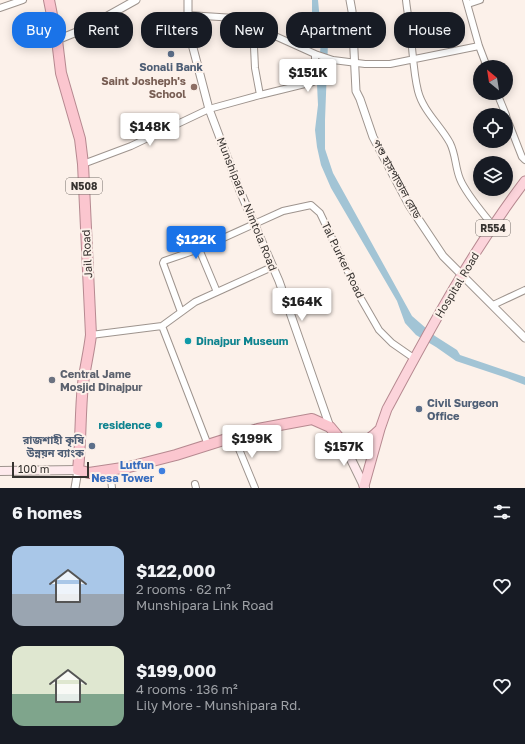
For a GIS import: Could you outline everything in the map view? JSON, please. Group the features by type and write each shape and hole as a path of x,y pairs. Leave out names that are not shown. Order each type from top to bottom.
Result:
{"highway":[{"name":"N508","path":"49,0 51,12"},
{"name":"Jail Road","path":"58,48 61,72 80,139 91,335 90,350 83,383 78,470"},
{"path":"78,470 89,473 129,467 208,445 258,429 312,419 330,427 340,440"}],"main road":[{"name":"Hospital Road","path":"415,359 462,275 493,226 525,182"},
{"name":"R554","path":"364,487 387,409 415,359"},
{"path":"340,440 348,442 361,442 369,439 380,429"},
{"path":"340,440 346,449 364,487"},
{"path":"0,471 78,470"}],"street":[{"path":"0,8 23,0"},
{"path":"66,36 84,29 136,0"},
{"name":"Munshipara - Nimtola Road","path":"188,0 188,12"},
{"name":"পশু হাসপাতাল রোড","path":"350,0 356,91 373,137 413,211 443,256 525,338"},
{"path":"406,0 418,92 425,107 440,126 450,144 460,179 466,190 493,226"},
{"path":"480,0 467,2 484,60"},
{"path":"278,38 316,55 333,60 390,64 479,46"},
{"name":"Munshipara - Nimtola Road","path":"193,48 209,109 272,267 330,427"},
{"path":"254,48 255,68 260,95"},
{"path":"82,164 131,146 209,109 313,82 316,55"},
{"path":"513,134 522,157 525,160"},
{"name":"Tal Purker Road","path":"254,225 283,211 311,205 320,213 360,297 379,330 392,343 415,359"},
{"path":"181,312 163,262 199,250 254,225"},
{"path":"199,250 217,292"},
{"path":"91,335 162,326 195,302 272,267"},
{"path":"493,305 525,290"},
{"path":"162,326 208,445"},
{"path":"234,437 255,488"},
{"path":"76,488 78,470"},
{"path":"110,470 112,488"}],"water":[{"path":"312,0 318,0 319,12 312,12"},
{"path":"320,48 328,48 325,149 333,173 412,316 435,336 457,350 460,355 525,377 525,385 456,361 416,335 405,323 397,301 331,188 321,165 315,130 318,105 317,84"}],"place":[{"name":"Sonali Bank","path":"171,54"},
{"name":"Saint Josheph's School","path":"194,87"},
{"name":"Dinajpur Museum","path":"188,341"},
{"name":"Central Jame Mosjid Dinajpur","path":"52,380"},
{"name":"Civil Surgeon Office","path":"419,409"},
{"name":"residence","path":"159,425"},
{"name":"রাজশাহী কৃষি উন্নয়ন ব্যাংক","path":"92,446"},
{"name":"Lutfun Nesa Tower","path":"162,471"}]}
